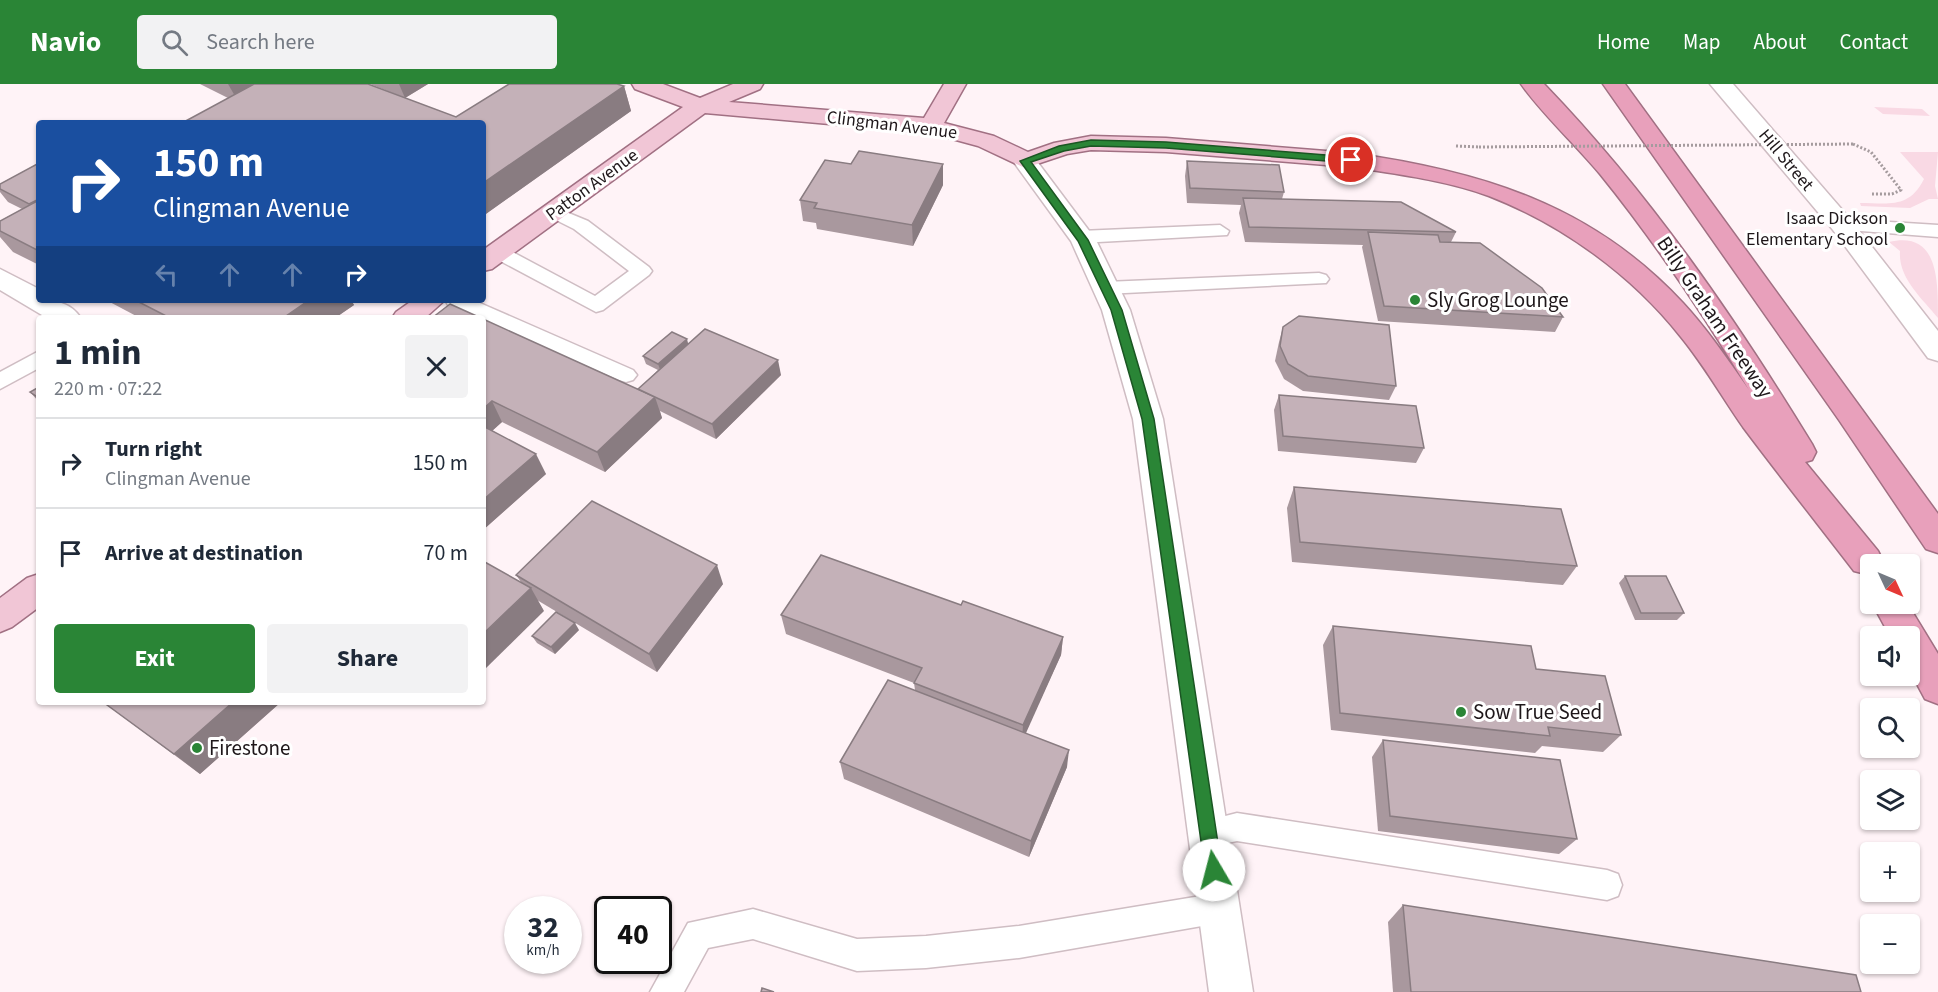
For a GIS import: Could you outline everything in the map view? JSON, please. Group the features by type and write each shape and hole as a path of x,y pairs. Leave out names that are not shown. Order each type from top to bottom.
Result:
{"highway":[{"name":"Billy Graham Freeway","path":"1532,84 1587,142 1695,282 1760,382 1861,554"},
{"path":"1614,84 1830,384 1938,540"},
{"path":"1351,160 1420,170 1497,191 1551,216 1584,236 1616,260 1654,291 1690,328 1757,424 1860,556"},
{"path":"1920,656 1938,688"}],"main road":[{"name":"Clingman Avenue","path":"644,84 700,106 931,126 977,138 1009,150 1025,161"},
{"name":"Patton Avenue","path":"700,106 713,84"},
{"name":"Patton Avenue","path":"490,257 700,106 752,84"},
{"path":"931,126 955,84"},
{"path":"1025,161 1062,148 1091,143 1166,145 1351,160"},
{"path":"410,315 427,303"},
{"path":"0,617 36,590"}],"street":[{"name":"Hill Street","path":"1721,84 1842,225 1938,351"},
{"path":"1025,161 1080,237 1116,310 1148,419 1231,992"},
{"path":"0,278 36,299"},
{"path":"42,303 62,315"}],"lane":[{"path":"490,257 596,305 642,271 581,225 554,212"},
{"path":"1842,225 1938,231"},
{"path":"1080,237 1220,231"},
{"path":"1105,288 1319,279"},
{"path":"462,303 626,375"},
{"path":"0,382 36,360"},
{"path":"1208,833 1238,827 1607,885"},
{"path":"666,992 699,934 753,924 856,955 926,952 1019,942 1219,908"}],"path":[{"path":"1479,147 1853,144 1871,152 1901,190 1892,194 1867,194"}],"shaded area":[{"path":"1874,107 1922,109 1930,116 1883,114"},
{"path":"1900,152 1938,152 1935,186 1938,199 1929,199 1910,208 1861,206 1860,203 1889,203 1905,200 1918,189 1924,179"},
{"path":"1905,240 1917,244 1926,251 1935,273 1938,318 1912,287 1900,261 1900,251 1889,242"}],"building":[{"path":"254,84 368,84 456,117 509,84 617,84 624,86 486,181 486,120 188,120"},
{"path":"859,151 943,164 912,225 814,208 817,203 800,200 825,160 851,164"},
{"path":"1187,161 1279,165 1284,192 1190,188"},
{"path":"36,165 36,200 29,204 0,189 0,184"},
{"path":"1243,198 1401,202 1456,232 1249,227"},
{"path":"36,202 36,249 0,231 0,221"},
{"path":"1368,232 1438,235 1440,242 1480,243 1542,288 1563,317 1384,306"},
{"path":"141,303 305,303 287,315 164,315"},
{"path":"450,304 474,315 436,315"},
{"path":"1299,316 1389,325 1396,386 1308,376 1288,364 1280,346 1283,327"},
{"path":"486,320 655,397 597,452 492,401 486,406"},
{"path":"705,329 778,360 712,424 638,389"},
{"path":"672,332 687,339 658,364 643,356"},
{"path":"1279,395 1416,406 1424,448 1283,436"},
{"path":"486,428 536,454 486,497"},
{"path":"1294,487 1561,509 1577,566 1300,542"},
{"path":"592,501 717,565 649,654 516,575"},
{"path":"821,555 961,605 963,601 1063,637 1023,725 914,683 922,668 781,615"},
{"path":"486,563 531,588 486,631"},
{"path":"1625,576 1666,576 1684,613 1641,613"},
{"path":"556,612 575,623 551,647 532,636"},
{"name":"Sow True Seed","path":"1333,626 1531,646 1536,669 1605,676 1621,735 1548,727 1550,736 1340,713"},
{"path":"888,680 1069,750 1031,841 840,762"},
{"path":"107,705 230,705 174,754"},
{"path":"1383,740 1560,760 1577,839 1390,816"},
{"path":"1403,905 1856,975 1861,992 1411,992"},
{"path":"762,988 774,992 761,992"}],"place":[{"name":"Isaac Dickson Elementary School","path":"1900,228"},
{"name":"Sly Grog Lounge","path":"1415,300"},
{"name":"Sow True Seed","path":"1461,712"},
{"name":"Firestone","path":"197,748"}],"route":[{"path":"1214,870 1148,419 1116,310 1083,240 1025,161 1062,148 1091,143 1166,145 1351,160"}]}
